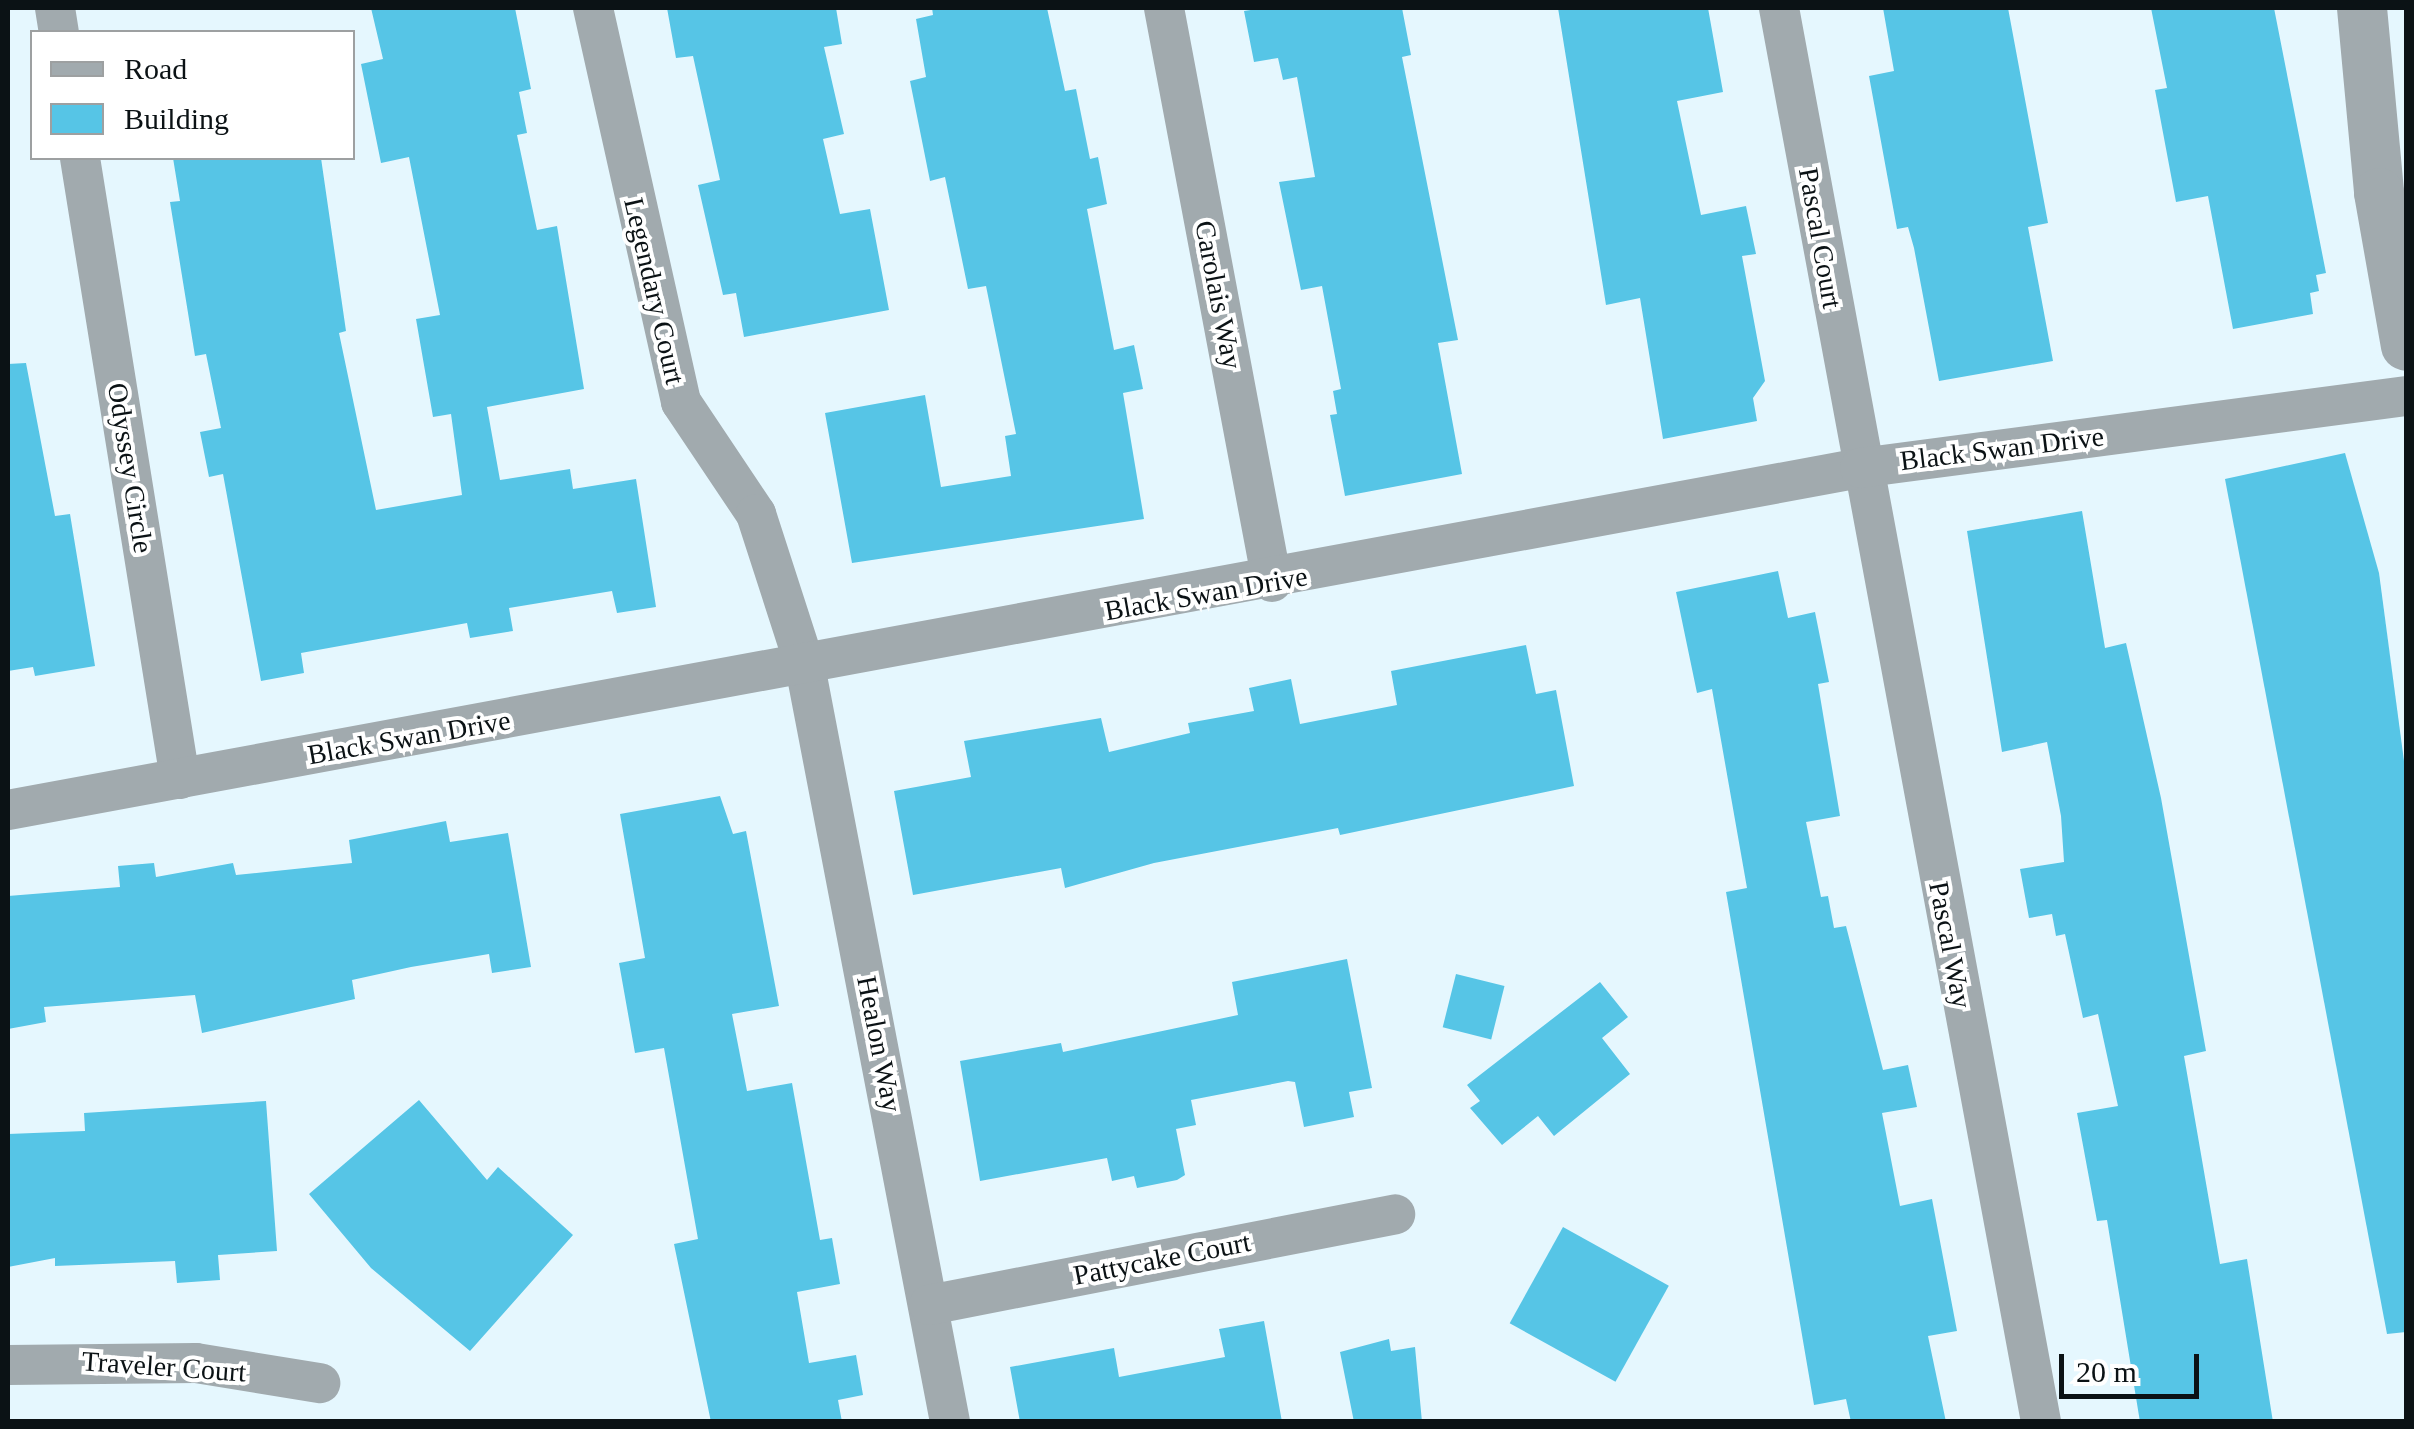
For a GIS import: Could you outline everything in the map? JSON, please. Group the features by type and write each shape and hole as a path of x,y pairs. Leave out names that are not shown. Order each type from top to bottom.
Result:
{"street":[{"name":"Legendary Court","path":"593,8 680,402 756,514 806,666"},
{"name":"Carolais Way","path":"1164,8 1272,582"},
{"name":"Pascal Court","path":"1780,8 1860,468"},
{"path":"2362,8 2379,194 2406,346"},
{"name":"Odyssey Circle","path":"80,160 180,779"},
{"name":"Black Swan Drive","path":"8,810 1272,582 1860,468 2406,396"},
{"name":"Pascal Way","path":"1860,468 2040,1422"},
{"name":"Healon Way","path":"806,666 950,1422"},
{"name":"Pattycake Court","path":"930,1305 1395,1214"},
{"name":"Traveler Court","path":"8,1365 196,1363 320,1383"}],"building":[{"path":"371,8 515,8 531,89 519,92 527,133 517,135 537,230 557,226 584,389 487,407 500,480 570,469 573,489 636,479 656,607 617,613 612,591 509,608 513,631 470,638 467,623 301,653 304,673 261,681 223,474 209,477 200,432 221,428 206,354 195,356 170,202 180,201 173,160 321,160 346,331 339,333 376,510 462,495 451,414 433,417 416,319 440,315 409,157 381,163 361,64 383,59"},
{"path":"667,8 836,8 842,44 824,47 844,134 823,139 840,214 870,209 889,310 744,337 736,293 723,295 698,185 720,180 693,56 676,58"},
{"path":"932,8 1047,8 1065,91 1076,89 1090,159 1098,157 1107,204 1087,209 1114,350 1134,345 1143,389 1123,393 1144,519 852,563 825,413 925,395 941,487 1011,476 1005,436 1016,434 986,286 968,289 945,177 930,181 910,81 926,77 916,19 933,15"},
{"path":"1402,8 1411,55 1402,57 1458,340 1438,343 1462,474 1345,496 1330,415 1337,414 1333,391 1341,389 1322,286 1301,290 1279,182 1315,177 1297,77 1283,80 1278,58 1254,62 1244,11"},
{"path":"1558,8 1708,8 1723,92 1677,101 1701,215 1746,206 1756,254 1742,256 1765,381 1753,398 1757,421 1663,439 1640,298 1606,305"},
{"path":"1883,8 2008,8 2048,223 2028,227 2053,361 1939,381 1914,248 1908,227 1897,229 1869,76 1894,71"},
{"path":"2151,8 2274,8 2326,273 2316,275 2319,291 2310,293 2313,314 2233,329 2208,196 2176,202 2155,90 2167,88"},
{"path":"26,363 55,516 70,514 95,666 35,676 33,667 8,671 8,364"},
{"path":"2345,453 2379,573 2406,776 2406,1332 2387,1334 2225,479"},
{"path":"2082,511 2105,648 2126,643 2161,798 2206,1051 2184,1056 2220,1264 2247,1259 2273,1422 2140,1422 2107,1220 2097,1221 2077,1113 2118,1106 2098,1014 2083,1018 2065,934 2056,936 2052,914 2029,918 2020,869 2064,862 2061,816 2047,742 2002,752 1967,531"},
{"path":"1778,571 1788,618 1815,612 1829,682 1818,684 1840,816 1806,822 1821,897 1828,896 1834,928 1846,926 1883,1070 1908,1065 1917,1107 1882,1113 1900,1206 1932,1199 1957,1331 1928,1336 1946,1422 1851,1422 1846,1399 1814,1405 1726,892 1747,888 1712,689 1697,693 1676,592"},
{"path":"1526,645 1536,694 1556,690 1574,786 1340,835 1338,828 1154,863 1065,888 1061,868 913,895 894,791 971,777 964,741 1101,718 1109,752 1190,733 1188,723 1254,711 1249,688 1291,679 1300,724 1397,705 1391,671"},
{"path":"720,796 733,834 746,831 779,1006 732,1014 747,1091 792,1083 820,1240 832,1238 840,1284 797,1292 809,1363 856,1355 863,1395 838,1400 842,1422 711,1422 674,1244 698,1239 664,1048 635,1053 619,963 645,958 620,814"},
{"path":"446,821 450,842 508,833 531,967 492,973 489,954 411,967 352,980 355,999 202,1033 195,995 44,1007 46,1022 8,1029 8,896 120,887 118,866 154,863 156,877 233,863 236,875 352,863 349,840"},
{"path":"1347,959 1372,1088 1349,1092 1354,1117 1304,1127 1295,1082 1288,1081 1191,1100 1196,1125 1176,1129 1185,1175 1177,1180 1137,1188 1134,1176 1112,1181 1107,1158 980,1181 960,1061 1061,1043 1063,1052 1238,1015 1232,982"},
{"path":"1456,974 1505,986 1491,1039 1443,1027"},
{"path":"1600,982 1628,1017 1602,1038 1630,1074 1554,1136 1538,1116 1502,1145 1470,1108 1480,1101 1467,1085"},
{"path":"419,1100 487,1180 498,1167 573,1235 470,1351 371,1268 309,1194"},
{"path":"266,1101 277,1251 218,1255 220,1280 177,1283 175,1261 55,1266 55,1258 8,1267 8,1134 85,1131 84,1113"},
{"path":"1563,1227 1669,1286 1615,1382 1510,1323"},
{"path":"1264,1321 1282,1422 1020,1422 1010,1367 1114,1348 1119,1377 1225,1357 1219,1329"},
{"path":"1389,1339 1391,1351 1415,1347 1422,1422 1354,1422 1340,1352"}]}
